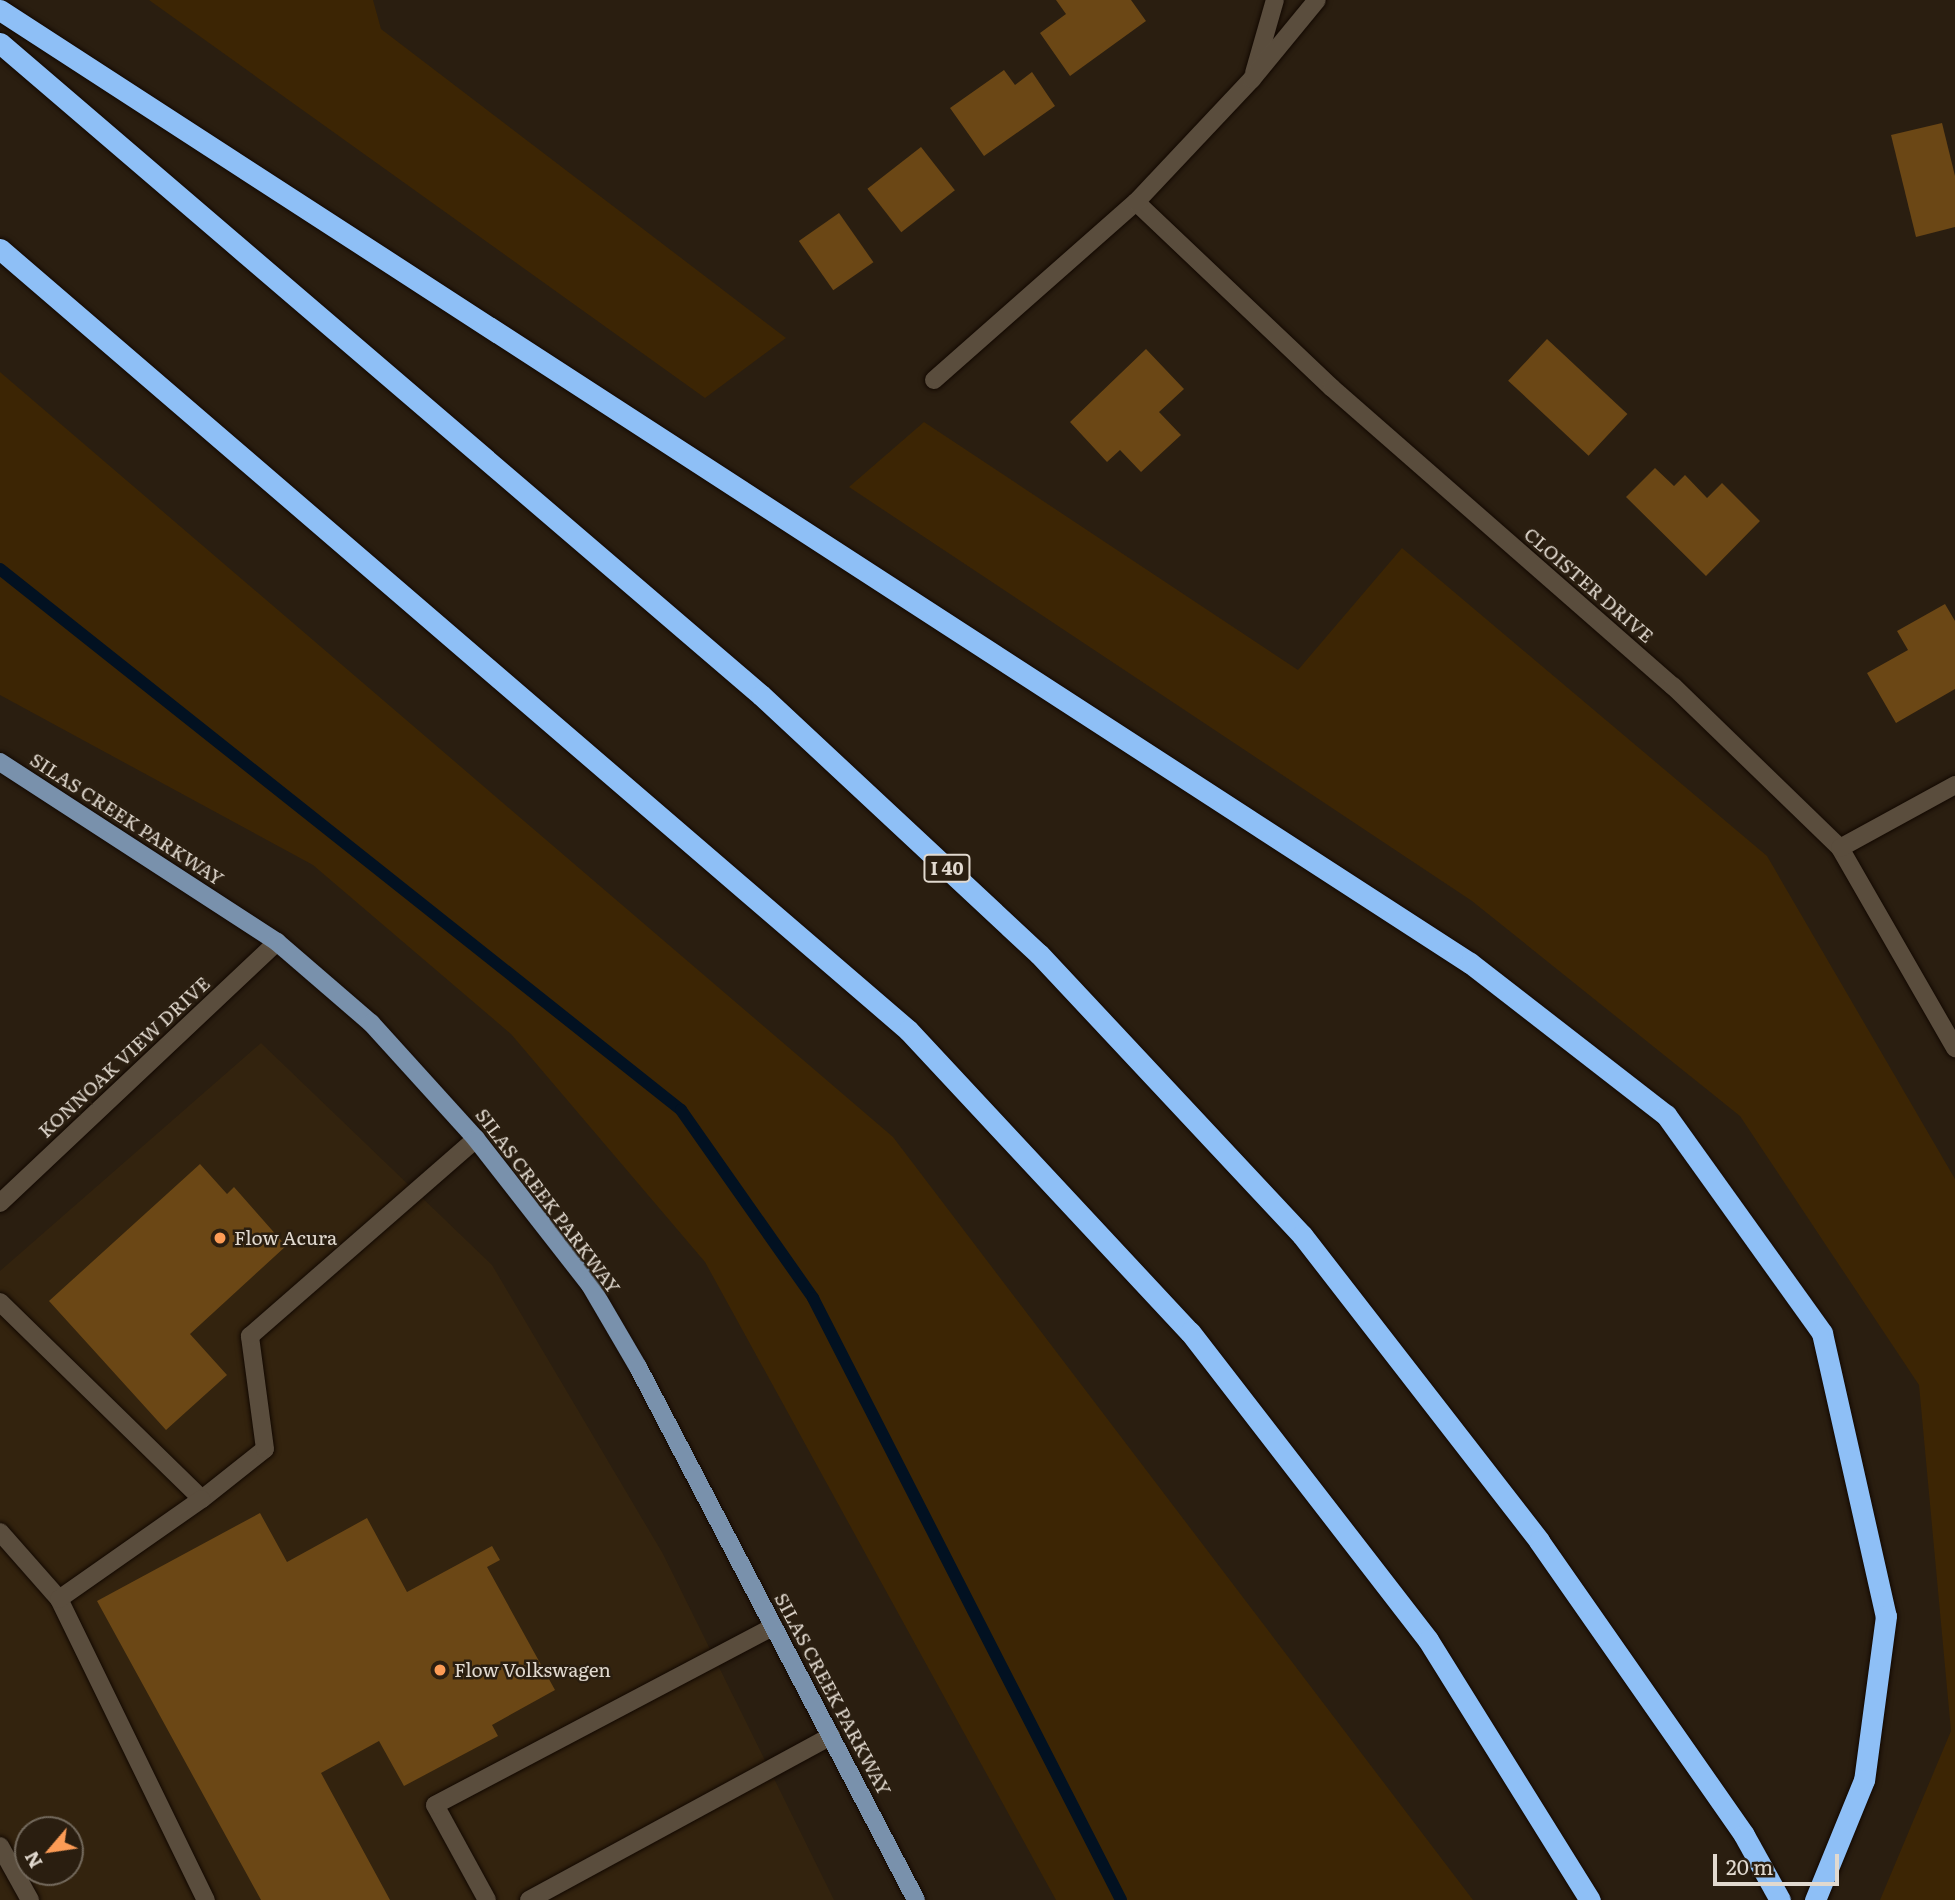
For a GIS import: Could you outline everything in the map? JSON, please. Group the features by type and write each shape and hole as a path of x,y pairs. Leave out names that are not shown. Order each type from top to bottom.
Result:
{"highway":[{"path":"0,10 1470,963 1666,1115 1822,1333 1886,1616 1864,1780 1815,1900"},
{"name":"I 40","path":"0,43 761,695 1039,954 1302,1236 1539,1541 1744,1835 1780,1900"},
{"path":"0,249 908,1030 1190,1332 1428,1640 1590,1900"}],"main road":[{"name":"SILAS CREEK PARKWAY","path":"0,762 277,942 371,1023 477,1139 590,1285 774,1626 916,1900"}],"street":[{"path":"1252,79 1275,0"},
{"path":"934,380 1136,202 1252,79 1317,0"},
{"name":"CLOISTER DRIVE","path":"1136,202 1332,388 1673,686 1840,849 1955,1048"},
{"path":"1840,849 1955,785"},
{"name":"KONNOAK VIEW DRIVE","path":"0,1203 277,942"},
{"path":"59,1599 202,1499 265,1449 250,1336 477,1139"},
{"path":"0,1302 6,1322 202,1499"},
{"path":"0,1532 59,1599 206,1900"},
{"path":"488,1900 435,1805 774,1626"},
{"path":"529,1900 831,1735"},
{"path":"0,1846 30,1900"}],"shaded area":[{"path":"149,0 373,0 381,29 786,338 705,398"},
{"path":"0,372 893,1137 1473,1900 1056,1900 705,1262 511,1034 313,865 0,695"},
{"path":"924,422 1298,670 1402,548 1767,856 1955,1179 1955,1900 1880,1900 1951,1731 1919,1385 1740,1116 1472,901 849,487"},
{"path":"261,1043 492,1265 663,1554 834,1900 0,1900 0,1271"}],"building":[{"path":"1056,0 1131,0 1146,21 1070,76 1040,33 1066,14"},
{"path":"1004,70 1015,85 1032,72 1055,106 984,156 950,108"},
{"path":"1942,123 1955,176 1955,227 1916,237 1891,135"},
{"path":"921,147 955,190 901,232 867,189"},
{"path":"839,213 873,262 833,290 799,241"},
{"path":"1547,339 1627,414 1589,456 1508,381"},
{"path":"1146,349 1184,389 1159,412 1181,435 1141,472 1120,450 1107,462 1070,422"},
{"path":"1655,468 1674,486 1685,475 1707,498 1722,483 1760,521 1706,576 1626,497"},
{"path":"1945,604 1955,621 1955,689 1896,723 1867,673 1908,650 1897,631"},
{"path":"200,1164 227,1194 234,1187 286,1246 190,1334 227,1375 166,1430 49,1301"},
{"path":"260,1513 287,1562 367,1518 407,1592 492,1546 500,1560 487,1567 555,1690 492,1725 498,1736 404,1786 379,1741 321,1773 390,1900 261,1900 97,1601"}],"waterway":[{"path":"0,569 681,1110 813,1298 1121,1900"}],"place":[{"name":"Flow Acura","path":"220,1238"},
{"name":"Flow Volkswagen","path":"440,1670"}]}
